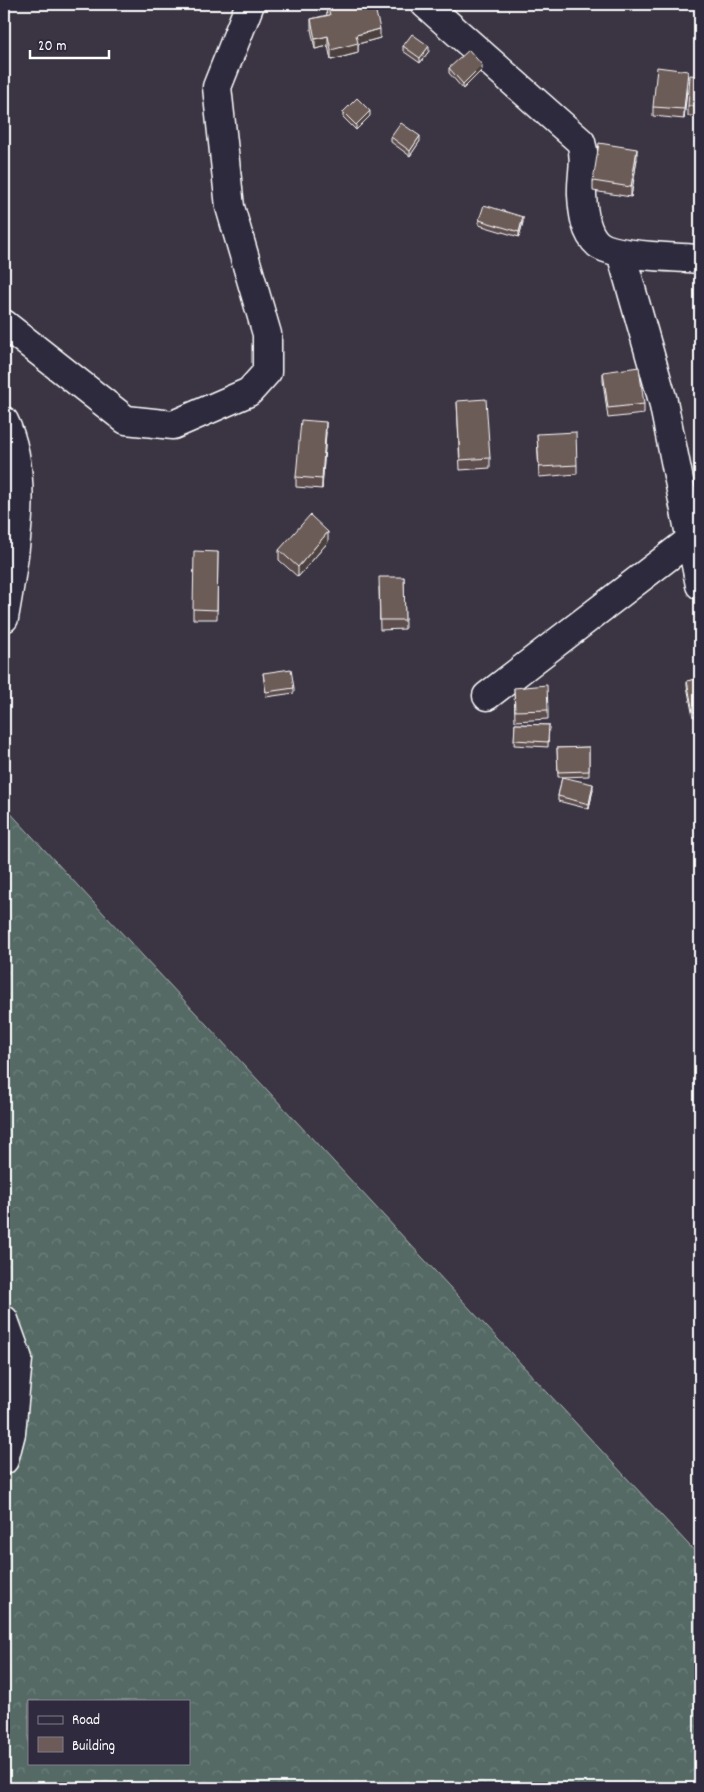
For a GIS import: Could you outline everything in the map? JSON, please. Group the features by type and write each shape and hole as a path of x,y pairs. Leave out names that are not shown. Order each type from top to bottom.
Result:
{"street":[{"path":"4,324 126,420 173,425 249,392 267,372 267,334 230,207 217,87 250,4"},
{"path":"425,4 581,142 585,158 582,194 587,230 599,245 621,253 700,259"},
{"path":"621,253 663,401 700,585"},
{"path":"4,421 12,438 18,493 16,546 4,618"},
{"path":"487,696 690,540"},
{"path":"4,1460 11,1432 18,1359 5,1325"}],"green space":[{"path":"4,806 700,1557 700,1788 4,1788"}],"building":[{"path":"327,4 374,4 380,29 356,35 358,43 331,50 328,36 315,39 311,19 330,15"},
{"path":"412,34 429,46 420,58 403,46"},
{"path":"469,50 482,65 463,84 449,68"},
{"path":"657,67 688,71 684,109 653,107"},
{"path":"690,75 700,76 700,106 688,106"},
{"path":"357,98 370,111 356,125 343,112"},
{"path":"401,123 420,136 410,151 391,137"},
{"path":"599,143 637,149 631,187 593,181"},
{"path":"484,205 523,217 519,232 479,220"},
{"path":"698,305 700,306 700,332 695,332"},
{"path":"639,367 644,404 608,408 603,372"},
{"path":"486,399 490,458 460,460 457,401"},
{"path":"301,420 326,422 322,479 296,477"},
{"path":"576,432 577,465 539,467 537,434"},
{"path":"310,515 328,532 298,567 279,550"},
{"path":"194,551 218,552 217,610 193,609"},
{"path":"379,577 404,577 405,620 380,620"},
{"path":"291,669 294,688 266,692 263,673"},
{"path":"700,678 700,711 693,712 687,681"},
{"path":"547,685 548,710 515,711 514,688"},
{"path":"515,724 549,725 548,742 514,740"},
{"path":"589,747 589,771 558,772 557,748"},
{"path":"562,777 593,784 589,804 558,796"}]}
